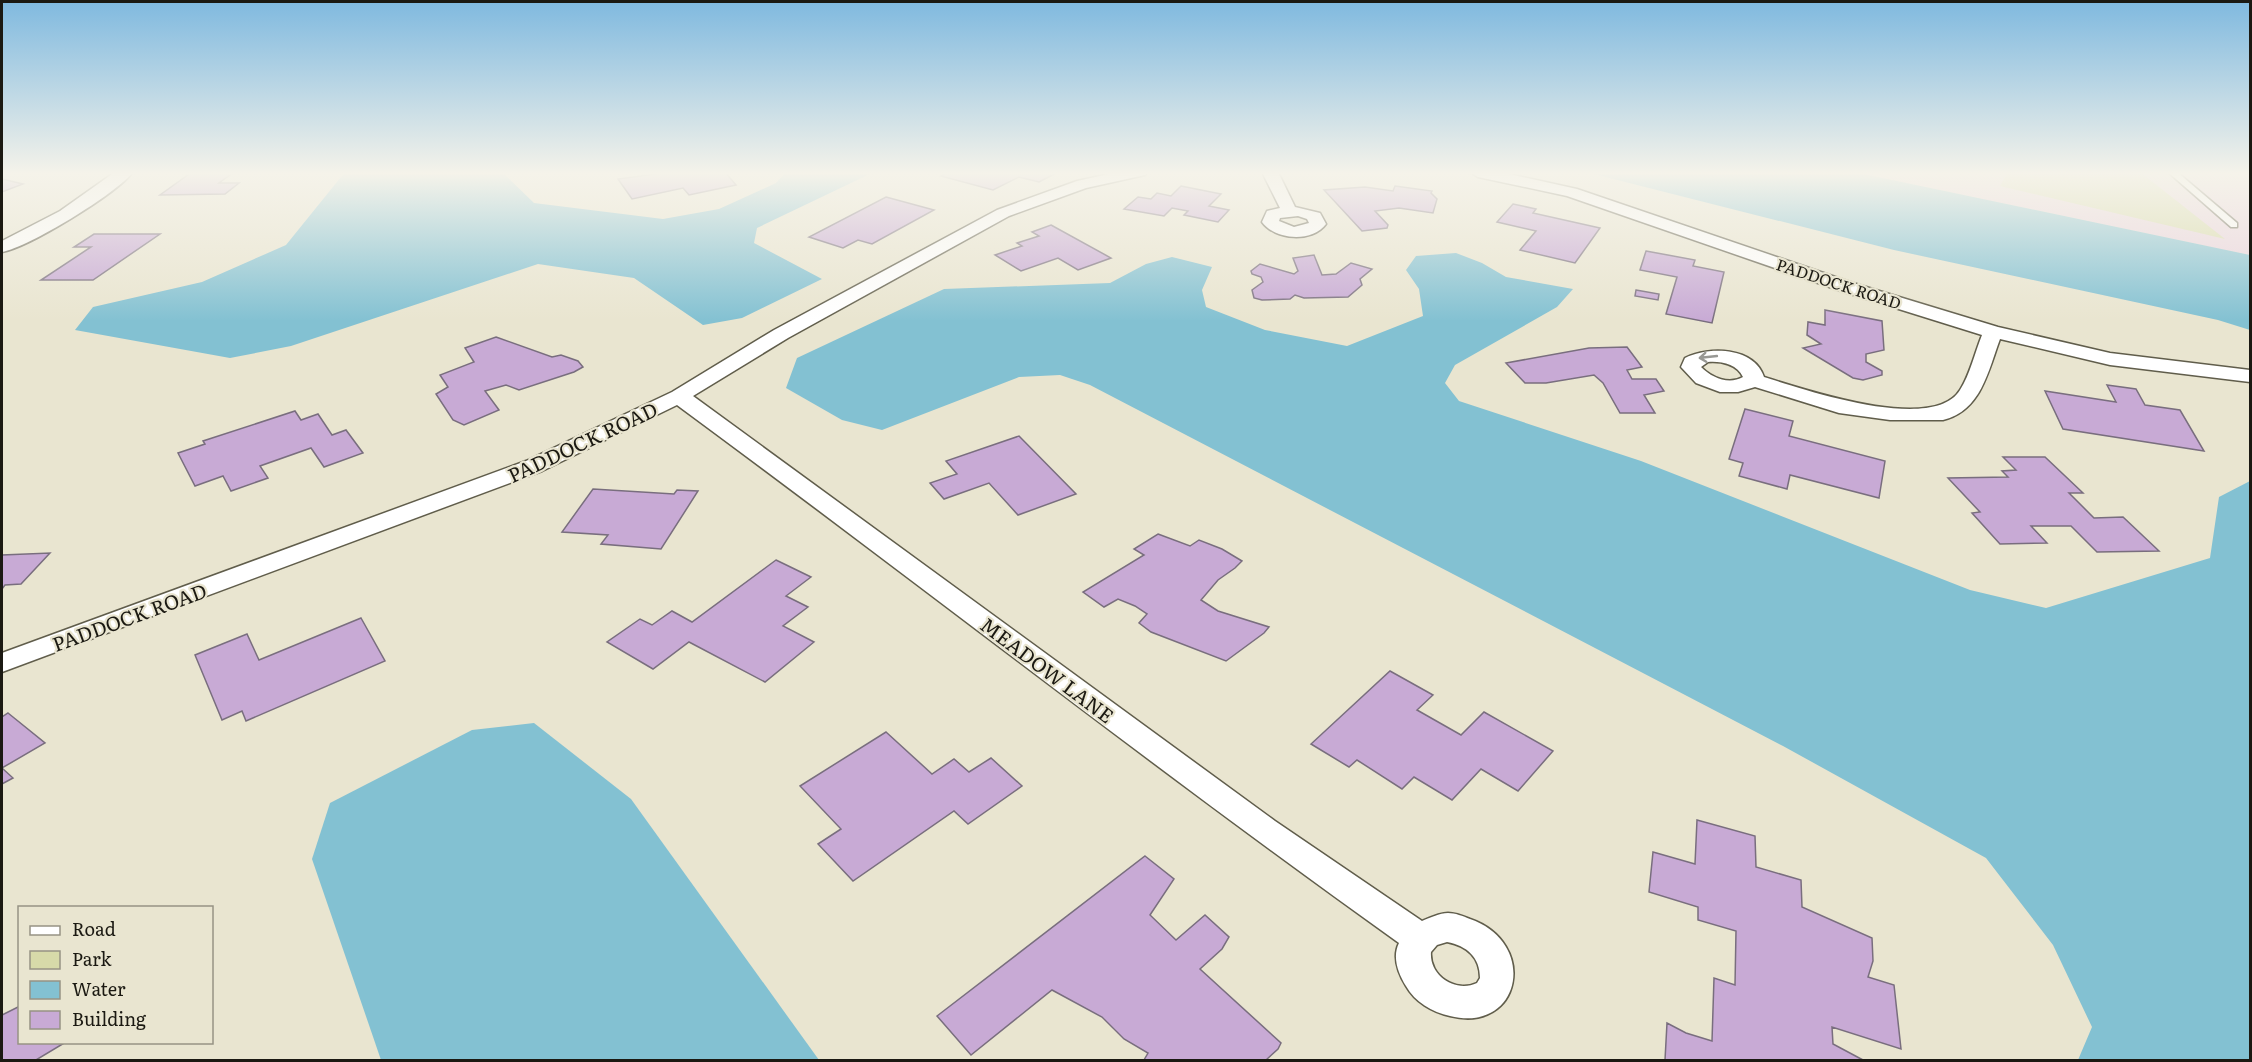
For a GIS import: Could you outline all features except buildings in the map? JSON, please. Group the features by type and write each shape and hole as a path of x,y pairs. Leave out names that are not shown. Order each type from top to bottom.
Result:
{"street":[{"path":"2,247 55,222"},
{"name":"PADDOCK ROAD","path":"2,663 534,466 679,396 781,334 987,222"},
{"name":"PADDOCK ROAD","path":"1657,222 1847,287 1993,332 2110,358 2250,376"},
{"path":"1753,380 1839,406 1890,414 1943,414 1969,395 1993,332"},
{"name":"MEADOW LANE","path":"679,396 1264,830 1419,938"}],"lane":[{"path":"2230,222 2234,225"}],"shaded area":[{"path":"2090,222 2250,222 2250,255"}],"green space":[{"path":"2151,222 2203,222 2225,239"}],"water":[{"path":"305,222 770,222 757,228 754,243 822,279 742,318 703,325 634,278 538,264 291,346 230,358 75,330 93,307 202,282 286,245"},
{"path":"1782,222 2090,222 2250,255 2250,330 2218,320 1894,250"},
{"path":"1456,253 1482,263 1506,277 1573,289 1557,307 1455,365 1445,383 1459,401 1641,461 1970,590 2046,608 2210,558 2219,497 2250,481 2250,1060 2078,1060 2092,1027 2053,945 1986,858 1783,746 1090,385 1060,375 1019,377 882,430 842,420 786,388 797,358 944,289 1110,283 1146,264 1172,257 1212,267 1202,290 1206,307 1265,330 1347,346 1423,316 1419,289 1406,270 1416,256"},
{"path":"534,723 631,799 819,1060 381,1060 312,859 330,803 472,730"}]}
